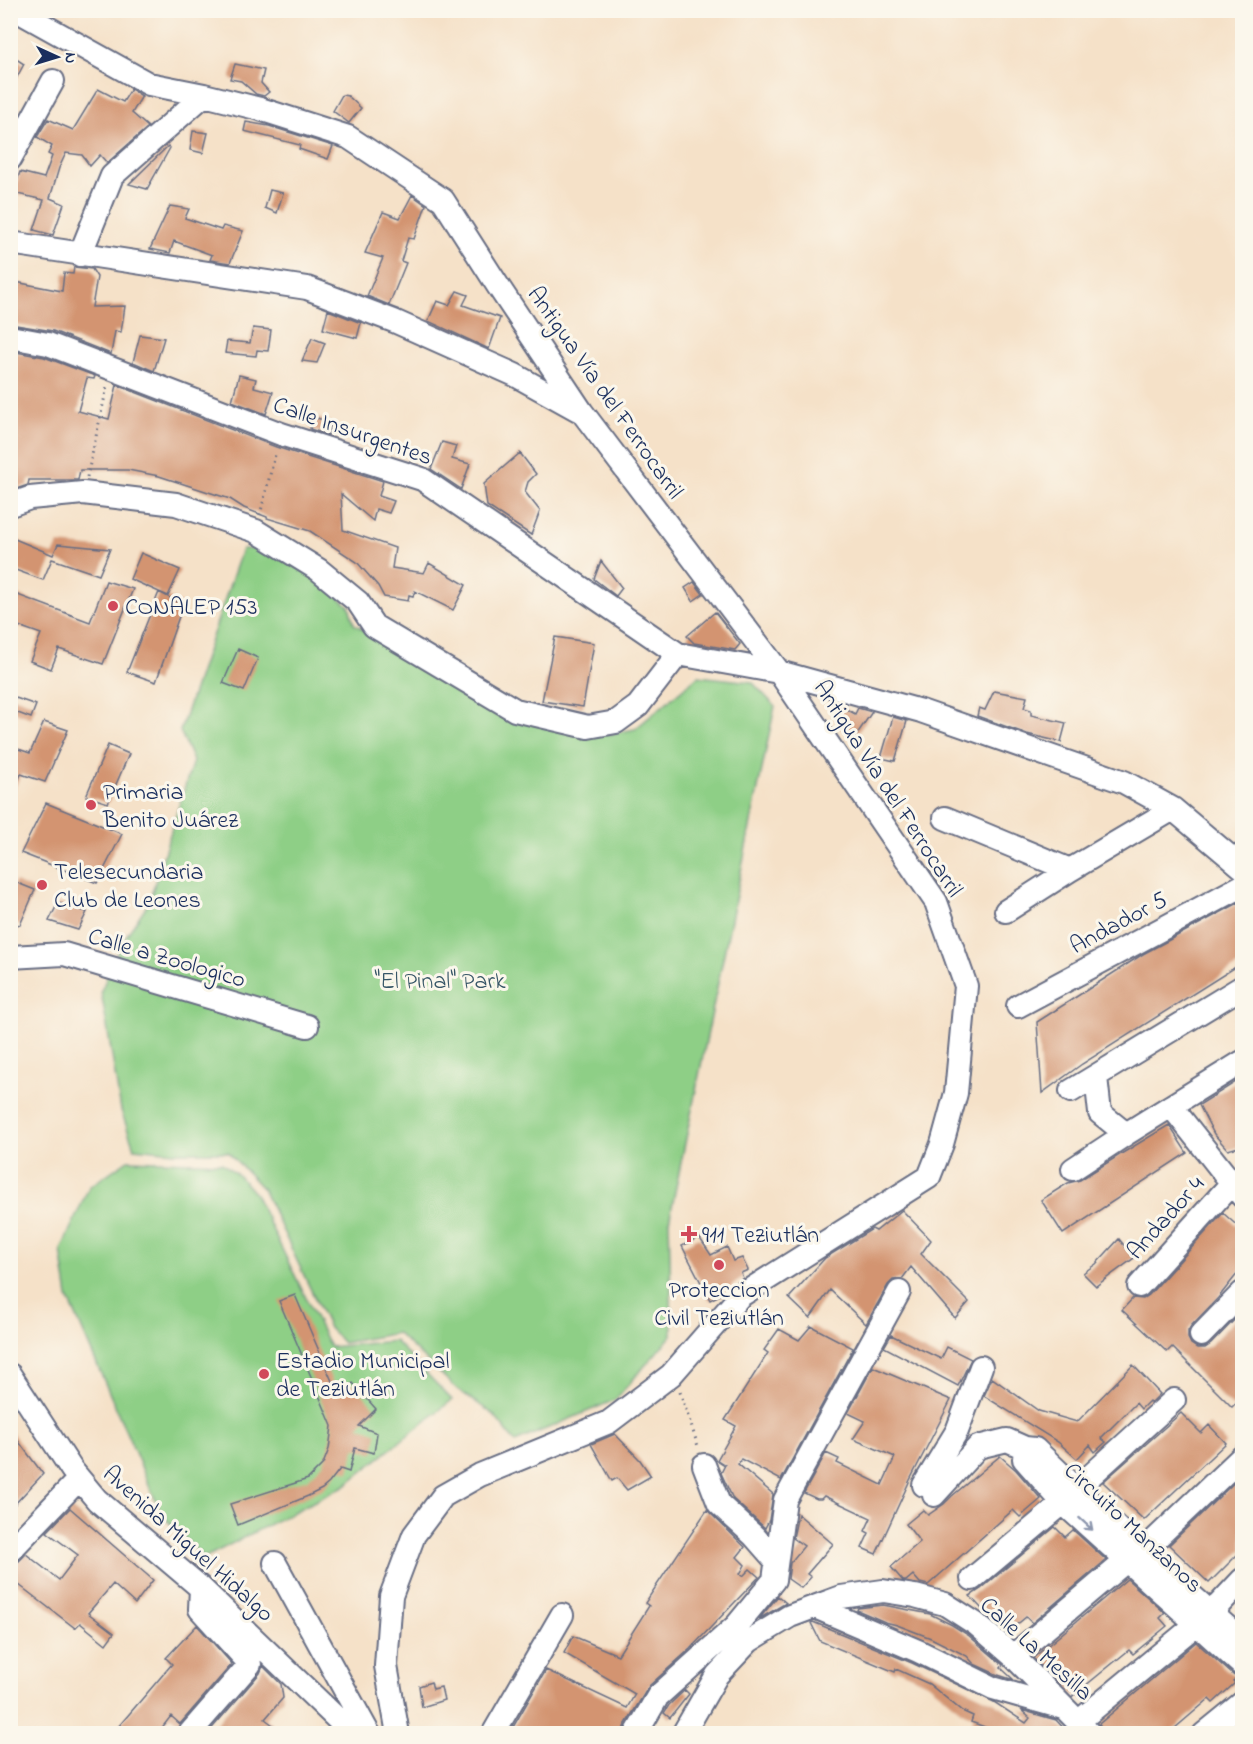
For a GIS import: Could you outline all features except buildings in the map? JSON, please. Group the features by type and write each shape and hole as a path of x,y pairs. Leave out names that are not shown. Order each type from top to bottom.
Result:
{"street":[{"name":"Antigua Vía del Ferrocarril","path":"16,10 149,84 260,109 348,137 443,200 582,412 779,672 936,902 966,986 956,1093 942,1144 929,1177 740,1296 671,1375 609,1422 480,1475 443,1496 414,1535 391,1596 387,1666 398,1734"},
{"path":"10,159 53,81"},
{"path":"80,255 112,176 204,95"},
{"path":"10,243 307,288 394,321 515,375 582,412"},
{"name":"Calle Insurgentes","path":"10,337 48,344 280,434 422,480 678,654"},
{"path":"10,505 30,498 83,493 176,504 256,531 319,570 358,602 374,626 515,710 588,727 616,722 639,706 678,654 779,672 921,711 1124,782 1173,809 1242,867"},
{"path":"1006,911 1173,809"},
{"path":"945,818 1070,870"},
{"name":"Andador 5","path":"1018,1006 1242,886"},
{"name":"Calle a Zoologico","path":"10,957 64,954 307,1026"},
{"path":"1071,1091 1242,987"},
{"path":"1073,1169 1242,1062"},
{"path":"1096,1077 1100,1113 1126,1134"},
{"path":"1171,1106 1237,1190"},
{"name":"Andador 4","path":"1139,1286 1237,1190"},
{"path":"636,1734 658,1696 743,1633 774,1580 785,1500 899,1292"},
{"path":"1201,1335 1242,1293"},
{"path":"957,1431 978,1447 929,1490 957,1431 981,1367"},
{"name":"Avenida Miguel Hidalgo","path":"10,1375 72,1470 97,1500 201,1588 353,1734"},
{"path":"972,1578 1070,1496 1174,1400"},
{"name":"Circuito Manzanos","path":"978,1447 1006,1440 1025,1448 1035,1449 1070,1496 1134,1556 1205,1618 1242,1640"},
{"path":"1013,1656 1134,1556 1242,1457"},
{"path":"704,1465 719,1504 754,1536 775,1560"},
{"path":"10,1551 79,1479"},
{"path":"275,1563 369,1734"},
{"path":"815,1607 918,1651 993,1688 1078,1721 1205,1618 1242,1580"},
{"path":"189,1734 250,1664 200,1609 201,1588"},
{"name":"Calle La Mesilla","path":"683,1734 743,1633 841,1597 883,1591 945,1604 976,1624 1013,1656 1078,1721"},
{"path":"493,1734 562,1615"},
{"name":"Circuito Manzanos","path":"1205,1618 1242,1665"},
{"path":"1204,1734 1242,1703"}],"path":[{"path":"83,493 111,370"},
{"path":"256,531 280,434"},
{"path":"680,1392 704,1465"}],"green space":[{"name":"\"El Pinal\" Park","path":"242,549 263,549 315,577 349,606 354,624 488,703 610,734 635,729 698,676 752,682 775,706 669,1221 672,1335 615,1400 515,1442 493,1414 457,1389 397,1333 343,1343 329,1328 263,1189 228,1152 175,1152 134,1148 121,1110 101,991 122,942 149,902 193,761 180,731"},
{"name":"Estadio Municipal de Teziutlán","path":"128,1160 222,1163 239,1176 255,1194 330,1347 395,1341 452,1400 344,1486 204,1558 162,1515 68,1297 61,1250 89,1187"}],"place":[{"name":"CONALEP 153","path":"113,606"},
{"name":"Primaria Benito Juárez","path":"91,805"},
{"name":"Telesecundaria Club de Leones","path":"42,885"},
{"name":"911 Teziutlán","path":"689,1234"},
{"name":"Proteccion Civil Teziutlán","path":"719,1265"},
{"name":"Estadio Municipal de Teziutlán","path":"264,1374"}]}
